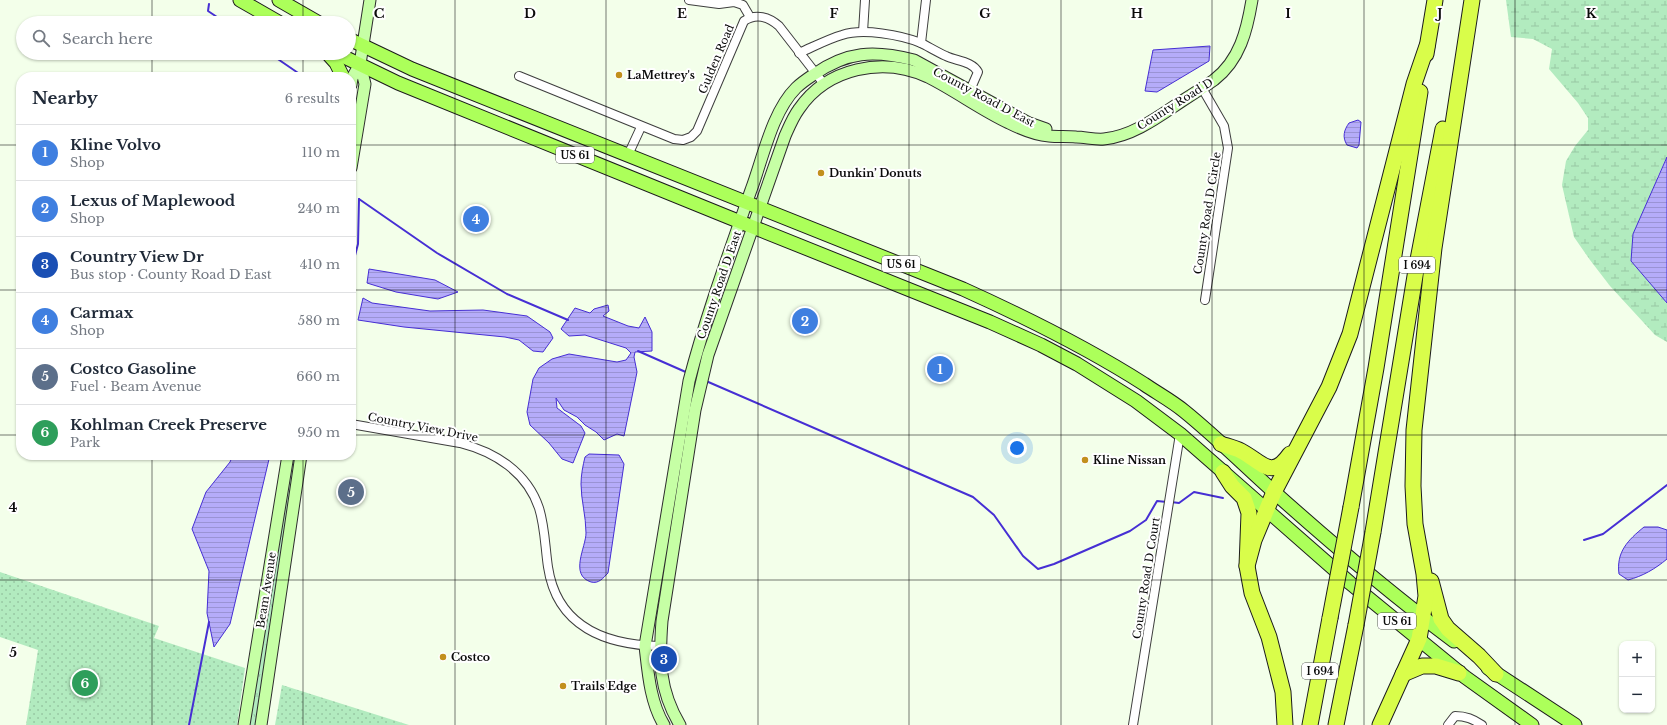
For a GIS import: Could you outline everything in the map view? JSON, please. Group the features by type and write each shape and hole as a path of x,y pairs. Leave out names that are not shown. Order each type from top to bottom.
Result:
{"highway":[{"name":"I 694","path":"1310,725 1376,368 1435,0"},
{"name":"I 694","path":"1336,725 1373,532 1416,270 1467,0"},
{"path":"1380,725 1419,639 1426,596 1424,574 1415,524 1413,486 1414,430 1434,248 1472,0"},
{"path":"1247,566 1254,540 1274,492 1329,386 1350,334 1414,84 1427,46"},
{"path":"1221,444 1241,451 1262,466 1273,468 1279,466 1286,460 1309,427"},
{"path":"1223,472 1232,486 1244,498 1249,513 1247,566 1252,593 1268,637 1283,692 1285,725"},
{"path":"1413,486 1426,564 1441,619 1448,629 1479,656 1496,674"},
{"path":"1403,674 1422,666 1436,666 1459,673"}],"main road":[{"path":"240,0 268,16"},
{"path":"279,0 307,16"},
{"name":"US 61","path":"356,43 412,69 963,289 1041,326 1095,355 1184,411 1274,492 1422,617 1496,674 1575,725"},
{"path":"333,60 340,72"},
{"name":"US 61","path":"351,60 398,83 990,322 1040,345 1101,378 1136,401 1180,434 1350,583 1459,673 1532,725"}],"street":[{"path":"355,72 360,64 370,0"},
{"path":"689,0 720,4 734,2 743,3 750,17 763,17 771,19 779,26 824,84"},
{"path":"862,32 866,0"},
{"path":"921,43 926,0"},
{"name":"County Road D","path":"1071,136 1103,139 1132,131 1156,119 1216,79 1230,64 1241,47 1248,26 1252,0"},
{"name":"Gulden Road","path":"519,76 641,127 674,139 683,140 691,137 697,131 738,32 744,21 750,17"},
{"path":"799,52 844,34 862,32 894,35 921,43 947,57 971,64 976,68 978,72 968,95"},
{"name":"County Road D East","path":"664,725 655,703 648,673 645,646 689,381 697,351 740,222 782,104 797,86 828,64 844,58 867,54 896,56 914,60 1009,123 1048,136 1071,136"},
{"path":"356,138 365,84 360,64"},
{"name":"County Road D East","path":"680,725 667,700 661,676 660,646 662,621 686,464 699,391 712,342 785,136 798,109 816,89 836,76 858,69 876,66 900,68 927,77 968,95"},
{"name":"County Road D Circle","path":"1202,88 1224,126 1228,148 1205,300"},
{"path":"628,155 641,127"},
{"name":"Country View Drive","path":"356,425 460,443 476,447 505,462 521,478 538,507 544,527 550,581 560,603 574,620 588,631 604,638 645,646 660,646"},
{"name":"County Road D Court","path":"1133,725 1180,434"},
{"name":"Beam Avenue","path":"244,725 287,460"},
{"name":"Beam Avenue","path":"261,725 300,460"},
{"path":"1448,725 1456,716 1464,716 1482,725"}],"green space":[{"path":"1506,0 1667,0 1667,157 1657,178 1665,302 1667,303 1667,342 1655,335 1610,286 1574,237 1562,185 1566,161 1575,146 1588,130 1588,118 1578,103 1549,69 1552,49 1533,39 1511,37"},
{"path":"293,460 297,460 258,725 250,725"},
{"path":"0,572 159,626 154,638 245,668 237,725 26,725 38,650 0,637"},
{"path":"282,685 409,725 275,725"}],"shaded area":[{"path":"1210,46 1209,61 1157,92 1145,91 1153,50"},
{"path":"1358,120 1361,122 1359,145 1357,148 1347,145 1344,136 1349,123"},
{"path":"1667,157 1667,303 1631,261 1633,234"},
{"path":"369,269 435,280 458,292 438,299 396,292 367,283"},
{"path":"363,298 372,303 430,311 483,310 527,316 550,332 553,338 543,352 533,351 519,340 505,337 404,327 358,320"},
{"path":"608,305 609,311 603,316 628,326 639,328 645,317 652,332 652,351 635,352 634,357 637,372 624,436 617,434 604,440 577,417 564,410 556,398 557,408 581,426 585,433 573,463 562,459 549,443 530,425 527,412 533,379 539,368 552,359 569,354 617,362 626,360 631,353 626,348 585,335 569,336 561,329 575,308 590,313 594,309"},
{"path":"589,454 619,455 624,464 608,573 601,580 596,582 591,582 584,578 580,567 580,560 586,533 581,477 585,457"},
{"path":"231,460 269,460 230,624 214,647 207,613 209,571 192,529 206,492"},
{"path":"1644,527 1658,527 1667,530 1667,559 1649,572 1628,580 1619,574 1619,559 1624,547"}],"waterway":[{"path":"209,4 208,11 216,16"},
{"path":"279,60 297,72"},
{"path":"359,199 437,253 507,294 568,320"},
{"path":"356,252 358,244 359,199"},
{"path":"638,351 688,373"},
{"path":"706,381 973,497 994,515 1023,556 1038,569 1054,564 1130,531 1146,520 1157,501 1167,502"},
{"path":"1584,540 1603,534 1667,485"},
{"path":"1171,502 1179,503 1194,492 1223,498"},
{"path":"189,725 209,622"}],"place":[{"name":"LaMettrey's","path":"619,75"},
{"name":"Dunkin’ Donuts","path":"821,173"},
{"name":"Carmax","path":"476,219"},
{"name":"Lexus of Maplewood","path":"805,321"},
{"name":"Kline Volvo","path":"940,369"},
{"name":"Kline Nissan","path":"1085,460"},
{"name":"Costco Gasoline","path":"351,492"},
{"name":"Costco","path":"443,657"},
{"name":"Country View Dr","path":"664,659"},
{"name":"Kohlman Creek Preserve","path":"85,683"},
{"name":"Trails Edge","path":"563,686"}]}
